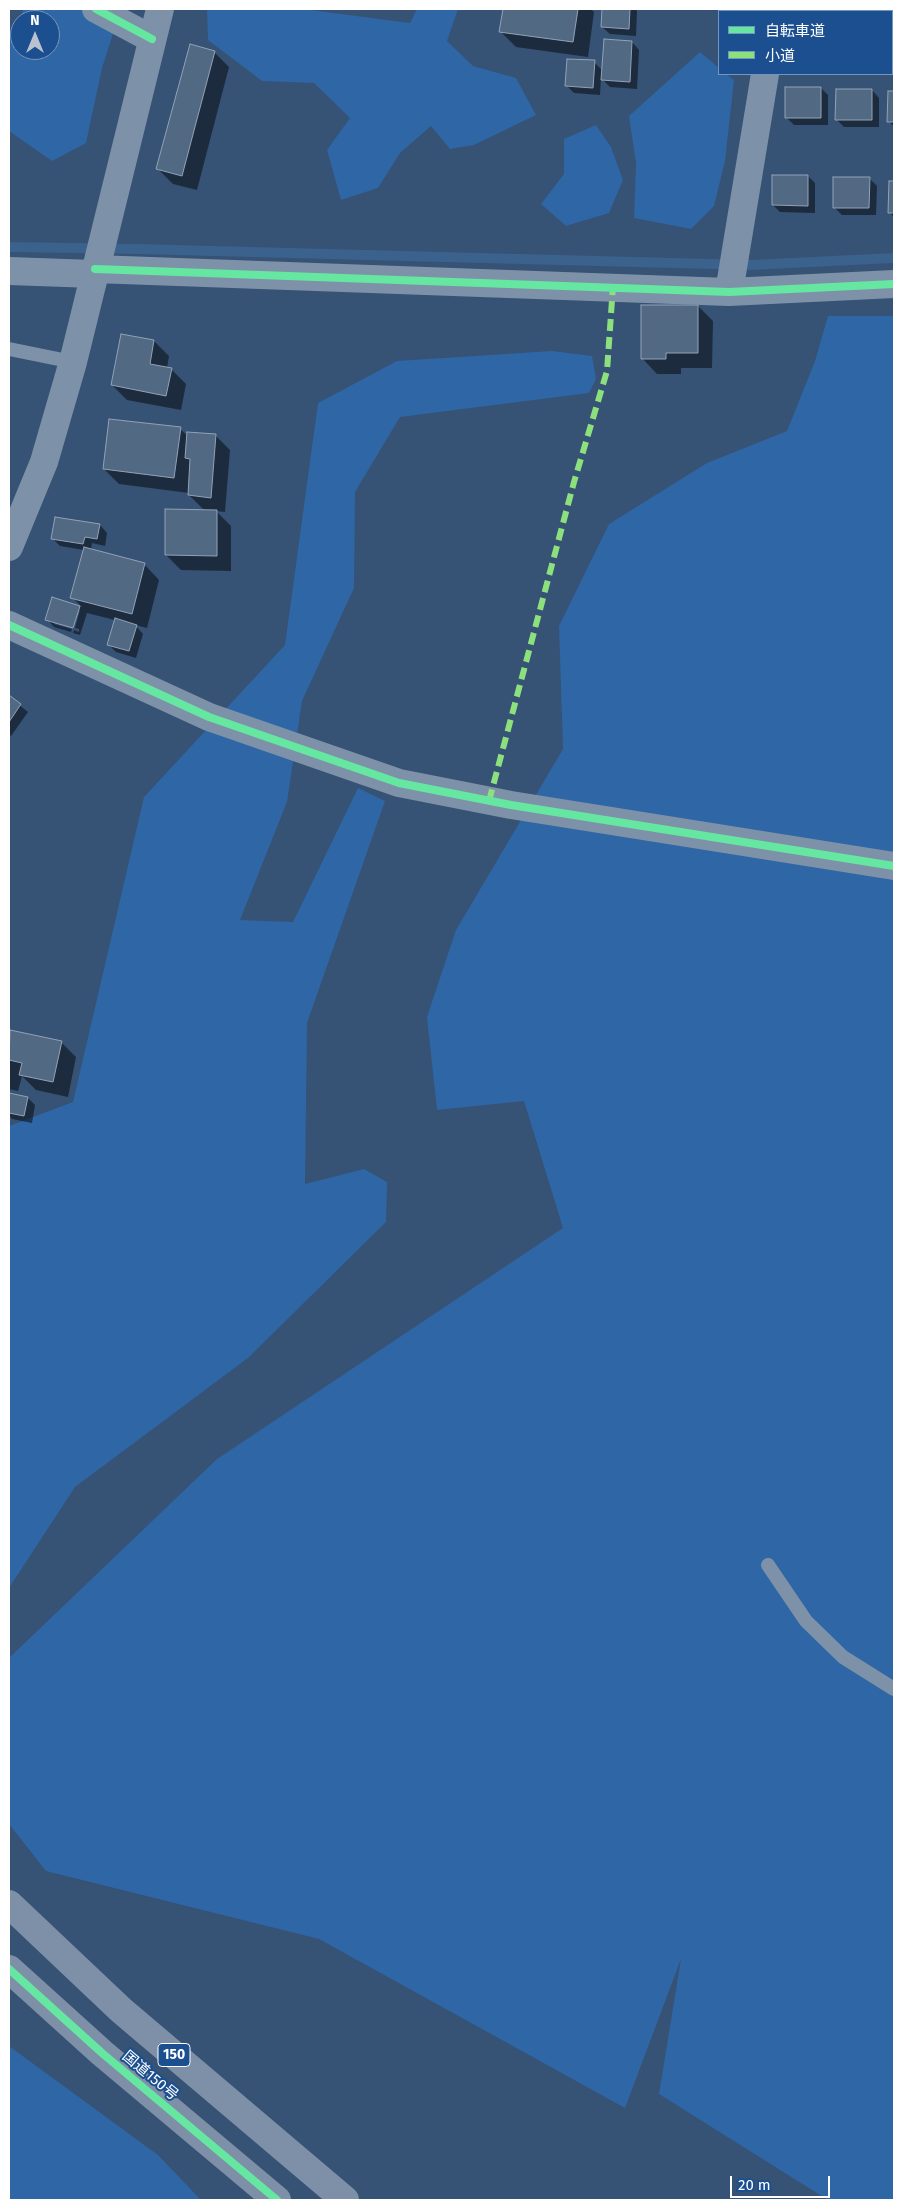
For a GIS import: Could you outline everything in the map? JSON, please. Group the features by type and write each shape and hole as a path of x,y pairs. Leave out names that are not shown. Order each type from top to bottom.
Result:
{"highway":[{"name":"国道150号","path":"9,1904 121,2010 345,2200"},
{"name":"国道150号","path":"9,1969 102,2053 277,2200"}],"street":[{"path":"96,9 152,39"},
{"path":"9,547 44,462 73,362 160,9"},
{"path":"729,292 765,75"},
{"path":"9,271 95,272 729,292 894,284"},
{"path":"9,625 209,717 399,783 511,806 894,866"}],"lane":[{"path":"9,349 73,362"},
{"path":"768,1565 806,1621 843,1657 894,1689"}],"shaded area":[{"path":"23,9 121,9 102,68 86,143 52,161 9,131 10,32 10,60 60,60 60,10"},
{"path":"207,9 303,9 410,23 417,9 458,9 447,41 473,66 516,78 536,115 474,145 450,149 431,126 400,153 378,188 341,200 327,150 350,118 314,83 262,81 208,40"},
{"path":"700,52 718,67 718,75 727,75 734,80 725,161 714,206 691,229 634,218 636,163 629,116"},
{"path":"596,125 611,147 623,180 609,213 566,226 541,204 564,174 564,139"},
{"path":"828,316 894,316 894,2200 828,2200 659,2094 681,1959 625,2108 319,1939 46,1871 9,1824 9,1658 217,1459 563,1228 524,1101 437,1110 427,1017 456,930 563,749 559,626 609,524 707,463 787,431 815,361"},
{"path":"552,351 592,356 596,379 589,393 400,417 355,492 354,588 302,701 287,802 240,920 293,922 358,788 385,801 307,1023 305,1184 364,1169 387,1182 386,1222 248,1358 75,1487 9,1588 9,1126 73,1102 144,797 285,645 318,403 397,361"},
{"path":"9,2046 158,2155 201,2200 9,2200"}],"building":[{"path":"503,9 578,9 573,42 499,32"},
{"path":"602,9 630,9 629,29 601,27"},
{"path":"812,9 840,9 840,10"},
{"path":"604,39 632,41 630,82 601,80"},
{"path":"190,44 215,51 182,176 156,169"},
{"path":"567,59 595,60 593,88 565,86"},
{"path":"785,87 821,87 821,118 785,118"},
{"path":"836,89 872,89 872,120 835,120"},
{"path":"888,91 894,91 894,122 887,122"},
{"path":"772,175 808,175 808,206 772,205"},
{"path":"833,177 870,177 869,208 833,208"},
{"path":"889,181 894,181 894,213 888,213"},
{"path":"641,305 698,305 698,353 666,353 666,359 641,359"},
{"path":"121,334 154,340 150,364 172,368 166,396 111,385"},
{"path":"109,419 181,427 174,478 103,469"},
{"path":"187,432 216,434 211,498 188,495 190,459 185,458"},
{"path":"165,509 217,510 217,556 165,555"},
{"path":"55,517 100,524 97,539 85,537 83,544 51,539"},
{"path":"84,547 145,563 132,614 70,598"},
{"path":"52,597 80,606 73,628 45,620"},
{"path":"115,618 137,625 129,651 107,645"},
{"path":"9,695 21,704 9,722"},
{"path":"10,1030 62,1041 53,1082 19,1075 22,1063 9,1060"},
{"path":"9,1093 28,1097 24,1116 9,1113"}],"waterway":[{"path":"9,247 750,265 894,258"}],"marked path":[{"path":"489,801 574,482 607,371 613,286"}],"cycle path":[{"path":"96,9 152,39"},
{"path":"95,269 729,292 894,284"},
{"path":"9,625 209,717 399,783 511,805 894,866"},
{"path":"9,1969 102,2053 277,2200"}]}
